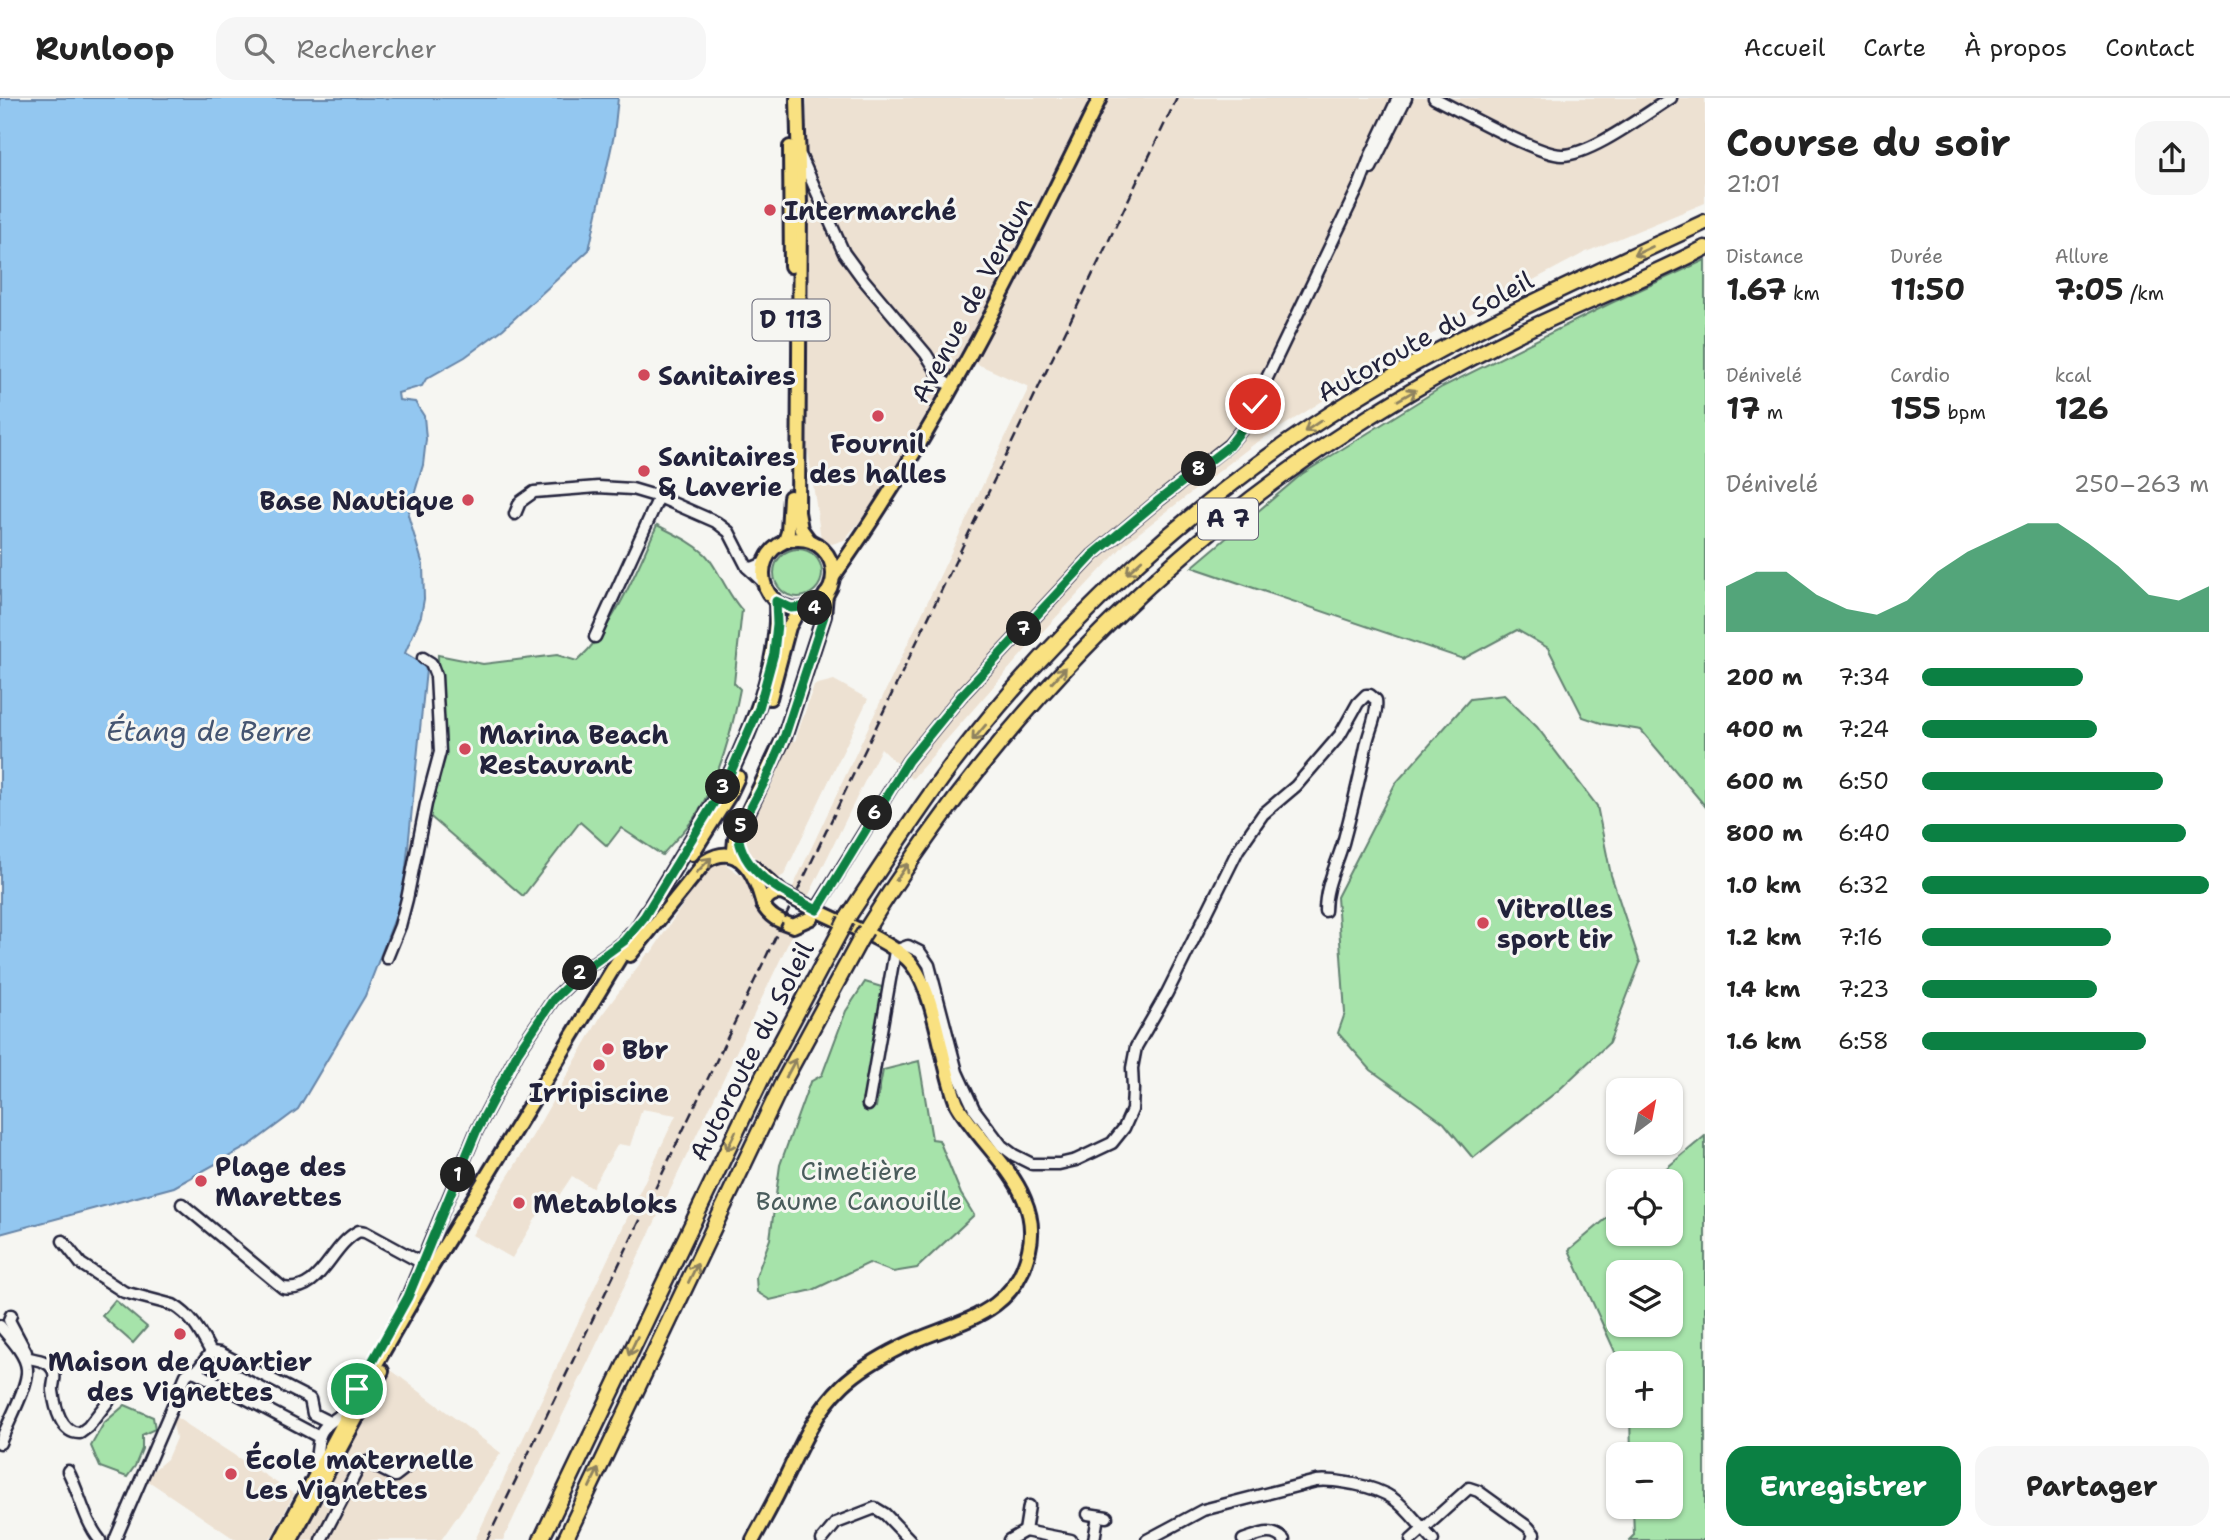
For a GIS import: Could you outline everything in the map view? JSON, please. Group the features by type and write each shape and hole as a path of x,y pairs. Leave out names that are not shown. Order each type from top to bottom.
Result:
{"highway":[{"name":"Autoroute du Soleil","path":"541,1540 762,1078 844,924 897,841 953,764 1029,672 1114,585 1191,517 1270,455 1350,401 1497,319 1705,222"},
{"name":"Autoroute du Soleil","path":"565,1540 782,1084 864,934 934,826 1060,673 1195,545 1289,471 1356,425 1515,336 1705,248"}],"main road":[{"name":"D 113","path":"785,541 790,495 790,98"},
{"name":"D 113","path":"797,98 800,204 798,512 802,529 809,540"},
{"name":"Avenue de Verdun","path":"872,518 986,329 1100,98"},
{"path":"817,910 811,918 793,926 768,913 755,878 737,858 734,844 785,735 824,616 826,594 833,578 872,518"},
{"path":"824,616 806,607 791,608 776,601 768,593 763,582 764,563 768,554 793,538 809,540 824,550 838,551 872,518"},
{"path":"824,550 832,568 833,578"},
{"path":"291,1540 437,1273 730,794 766,711 789,626 806,607 826,594"},
{"path":"281,1540 360,1392 431,1268 726,783 759,708 774,653 776,601"},
{"path":"738,832 744,855 758,873 782,893 895,951 907,959 916,970 925,987 950,1087 957,1104 1024,1197 1031,1219 1027,1264 1015,1286 996,1305 974,1319 902,1347 872,1363 845,1383 820,1410 753,1540"},
{"path":"629,956 706,861 724,854 737,858"},
{"path":"763,905 769,895 782,893"}],"street":[{"path":"817,910 908,761 961,696 1093,555 1229,446 1243,428 1359,186 1398,98"},
{"path":"1359,186 1376,159 1406,98"},
{"path":"1434,98 1540,149 1561,155 1585,150 1671,98"},
{"path":"798,149 844,253 926,354 943,381 953,387"},
{"path":"515,514 520,502 534,492 598,487 632,489 659,497 716,522 729,532 747,568 763,582"},
{"path":"595,637 659,497"},
{"path":"747,568 764,563"},
{"path":"387,958 407,899 425,804 440,752 436,676 430,663 423,658"},
{"path":"868,1105 895,951 908,946 920,952 929,965 957,1072 974,1109 1002,1146 1032,1164 1059,1164 1076,1160 1112,1143 1124,1128 1132,1110 1132,1068 1136,1048 1167,993 1238,850 1263,814 1296,786 1340,735 1358,703 1366,695 1370,695 1376,700 1377,707 1351,815 1336,867 1328,880 1325,911"},
{"path":"274,1540 317,1459 319,1437 329,1422 345,1411 408,1297 476,1132 518,1052 553,1000 584,970 624,941 644,917"},
{"path":"182,1204 283,1288 294,1290 307,1286 342,1245 359,1231 365,1231 422,1263"},
{"path":"63,1241 81,1264 124,1292 180,1309 200,1329 211,1352"},
{"path":"0,1443 23,1387 28,1364 9,1320 11,1315"},
{"path":"0,1326 28,1364"},
{"path":"196,1372 211,1352"},
{"path":"211,1352 220,1353 310,1399 313,1414 309,1430"},
{"path":"28,1364 42,1361 53,1369 53,1391 62,1424 69,1431 80,1433 88,1427 113,1395"},
{"path":"115,1540 186,1375 191,1371 319,1437"},
{"path":"313,1414 329,1422"},
{"path":"321,1540 359,1467 367,1462 395,1476 408,1466"},
{"path":"68,1471 89,1527 100,1540"},
{"path":"1147,1540 1203,1510 1322,1480 1384,1492 1400,1503 1433,1540"},
{"path":"1411,1540 1469,1488 1478,1491 1528,1527 1534,1534 1532,1540"},
{"path":"1025,1531 1028,1506"},
{"path":"822,1540 836,1522 875,1508 885,1514 910,1540"},
{"path":"1094,1540 1098,1516"},
{"path":"1009,1540 1025,1531 1071,1540"},
{"path":"1243,1540 1268,1532 1278,1534 1284,1540"}],"shaded area":[{"path":"807,98 1092,98 1011,255 956,371 873,506 844,540 832,544 821,539 804,423"},
{"path":"1109,98 1705,98 1705,203 1586,252 1408,347 1253,445 1126,543 1030,645 912,779 881,748 807,899 791,891 1029,387 975,363 1049,222"},
{"path":"834,680 868,699 784,875 777,879 752,856 745,845 744,836 772,783 790,739 795,741 814,685"},
{"path":"720,860 746,879 770,922 793,933 503,1540 475,1540 676,1115 642,1109 630,1146 618,1144 592,1188 572,1176 558,1197 551,1193 512,1258 472,1235 601,1016 648,953 651,953 711,862"},
{"path":"391,1370 501,1453 441,1540 298,1540 352,1433"},
{"path":"174,1416 294,1494 270,1540 236,1540 147,1480 149,1474 167,1459 176,1438 172,1419"}],"green space":[{"path":"1705,260 1705,806 1641,730 1604,724 1583,717 1548,648 1517,630 1463,659 1192,567 1302,474 1442,387 1609,304"},
{"path":"657,525 688,541 705,554 742,610 734,683 740,689 729,739 703,804 687,828 662,855 621,828 607,846 580,822 523,896 426,813 440,767 438,655 483,664 557,655 577,661 603,632 613,615"},
{"path":"798,549 815,556 822,573 815,590 798,597 781,590 774,573 781,556"},
{"name":"Vitrolles sport tir","path":"1504,695 1537,727 1597,806 1611,875 1640,963 1609,1043 1560,1089 1473,1158 1444,1123 1371,1070 1338,1033 1345,1013 1337,897 1395,784 1470,699"},
{"name":"Cimetière Baume Canouille","path":"865,982 885,988 868,1081 861,1104 876,1107 883,1070 919,1061 932,1139 939,1140 961,1194 974,1215 917,1268 893,1272 869,1263 813,1290 770,1300 757,1292 756,1277 770,1239 780,1165 810,1082 822,1075 846,1011"},
{"path":"1705,1136 1705,1540 1629,1540 1634,1535 1633,1519 1683,1519 1683,1442 1631,1442 1630,1428 1683,1428 1683,1351 1615,1351 1608,1337 1683,1337 1683,1260 1606,1260 1606,1332 1569,1250 1606,1219 1606,1246 1683,1246 1683,1169 1665,1169"},
{"path":"115,1300 147,1327 133,1343 102,1316"},
{"path":"125,1405 153,1417 155,1429 142,1435 142,1449 127,1477 100,1467 91,1446 104,1423"}],"water":[{"name":"Étang de Berre","path":"0,98 618,98 614,135 589,250 503,329 465,357 426,379 422,386 398,393 399,400 415,402 424,416 426,439 423,465 408,515 423,565 424,599 421,616 405,653 423,664 426,670 403,897 365,996 298,1109 250,1145 174,1187 0,1234"}],"railway":[{"path":"487,1540 1177,98"}],"place":[{"name":"Intermarché","path":"770,210"},
{"name":"Sanitaires","path":"644,375"},
{"name":"Fournil des halles","path":"878,416"},
{"name":"Sanitaires & Laverie","path":"644,471"},
{"name":"Base Nautique","path":"468,500"},
{"name":"Marina Beach Restaurant","path":"465,749"},
{"name":"Vitrolles sport tir","path":"1483,923"},
{"name":"Bbr","path":"608,1049"},
{"name":"Irripiscine","path":"599,1065"},
{"name":"Plage des Marettes","path":"201,1181"},
{"name":"Metabloks","path":"519,1203"},
{"name":"Maison de quartier des Vignettes","path":"180,1334"},
{"name":"École maternelle Les Vignettes","path":"231,1474"}],"route":[{"path":"357,1389 408,1297 476,1132 518,1052 553,1000 584,970 624,941 644,917 726,783 759,708 774,653 776,601 791,608 812,606 824,616 785,735 738,832 738,841 744,855 758,873 782,893 817,910 908,761 961,696 1093,555 1229,446 1243,428 1255,404"}]}
